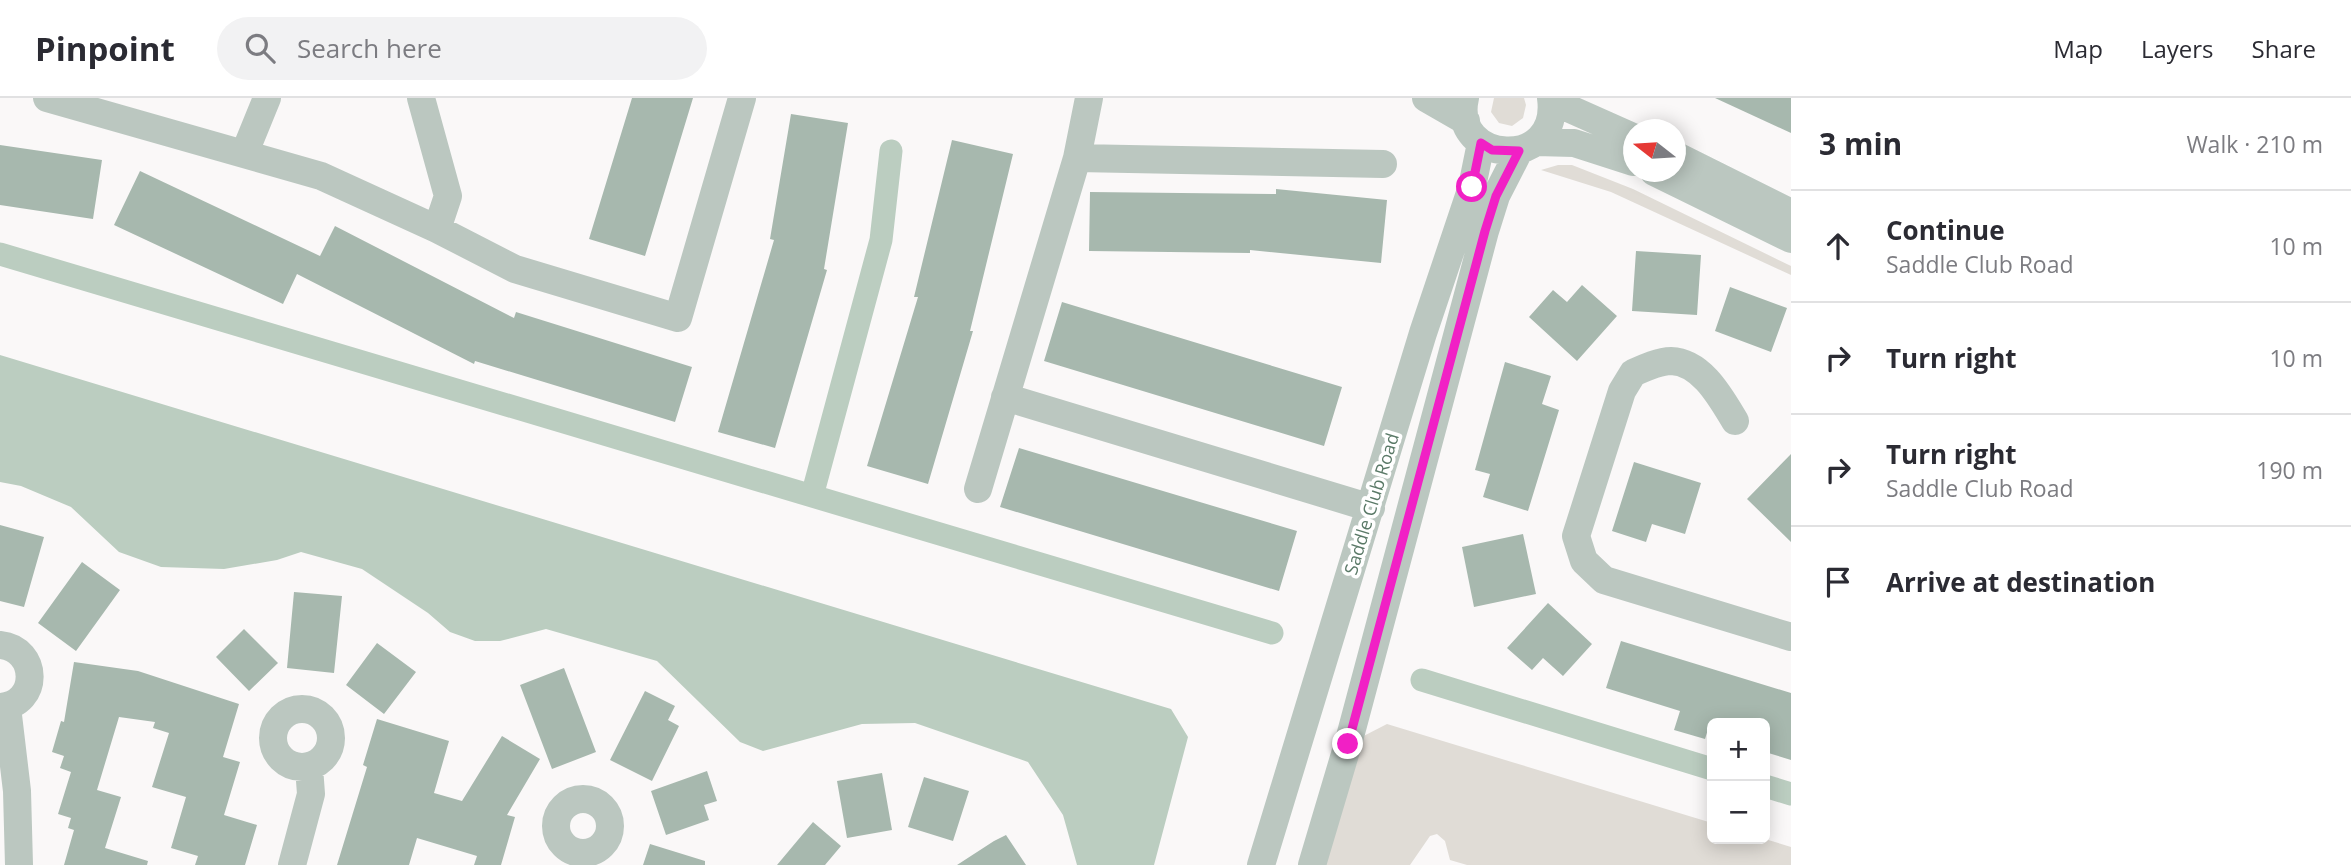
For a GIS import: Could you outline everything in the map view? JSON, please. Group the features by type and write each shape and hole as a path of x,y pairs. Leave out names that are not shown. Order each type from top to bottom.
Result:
{"street":[{"path":"47,98 321,176 437,229 515,269 678,318 742,98"},
{"path":"244,152 267,98"},
{"path":"421,98 448,196 437,229"},
{"path":"978,489 1077,158 1089,98"},
{"path":"1426,98 1470,121 1492,150 1582,145 1623,159"},
{"path":"1551,100 1623,132"},
{"name":"Saddle Club Road","path":"1312,865 1352,731 1485,231 1496,196 1527,146 1546,131 1551,116 1551,100"},
{"name":"Saddle Club Road","path":"1261,865 1423,333 1472,187 1470,121"},
{"path":"1077,158 1383,164"},
{"path":"1686,160 1791,213"},
{"path":"1674,182 1791,239"},
{"path":"1735,421 1713,385 1691,368 1672,361 1633,373 1622,391 1576,536 1584,561 1604,580 1791,637"},
{"path":"1005,397 1371,508"},
{"path":"0,645 13,647 22,654 31,673 25,694 4,707 17,790 19,865"},
{"path":"292,865 311,794 309,767"}],"shaded area":[{"path":"1494,98 1524,98 1526,105 1523,118 1512,126 1499,123 1491,112"},
{"path":"1558,165 1572,165 1633,189 1791,266 1791,275 1611,192 1541,170"},
{"path":"0,355 1171,709 1188,737 1154,865 1077,865 1063,815 1028,762 915,723 862,724 763,751 740,742 657,661 546,629 500,641 475,641 450,632 428,613 362,569 301,552 277,560 224,569 161,567 119,552 71,507 21,486 0,482"},
{"path":"1387,724 1707,821 1707,844 1770,844 1770,841 1791,847 1791,865 1467,865 1450,860 1445,841 1437,834 1430,836 1410,865 1312,865 1348,744"}],"building":[{"path":"632,98 693,98 645,256 589,239"},
{"path":"1715,98 1791,98 1791,133"},
{"path":"791,114 848,123 824,269 827,270 775,448 718,432 774,240 770,239"},
{"path":"952,140 1013,154 970,331 973,331 928,484 867,466 918,297 914,297"},
{"path":"0,145 102,160 93,219 0,205"},
{"path":"140,171 320,256 335,226 514,318 516,312 692,367 675,422 475,361 474,364 297,274 283,304 114,225"},
{"path":"1276,189 1387,200 1381,263 1250,250 1250,253 1089,251 1090,192 1276,194"},
{"path":"1636,251 1701,255 1697,315 1632,311"},
{"path":"1582,285 1617,316 1577,361 1529,317 1553,290 1567,302"},
{"path":"1730,287 1787,308 1771,352 1715,331"},
{"path":"1062,302 1342,387 1324,446 1044,361"},
{"path":"1505,362 1551,376 1542,404 1559,410 1528,511 1483,497 1490,474 1475,470"},
{"path":"1019,448 1297,531 1279,591 1000,507"},
{"path":"1791,454 1791,542 1747,499"},
{"path":"1634,462 1701,483 1685,534 1652,524 1646,542 1612,531"},
{"path":"0,525 44,537 24,607 0,601"},
{"path":"1523,534 1536,594 1474,607 1462,547"},
{"path":"82,562 120,590 76,651 38,623"},
{"path":"294,592 342,596 334,673 287,668"},
{"path":"1548,603 1592,644 1563,676 1543,658 1532,670 1507,648"},
{"path":"244,629 278,663 249,691 216,657"},
{"path":"1621,641 1791,693 1791,760 1770,754 1770,718 1707,718 1705,739 1674,730 1680,711 1606,688"},
{"path":"377,643 416,672 384,714 346,685"},
{"path":"74,662 138,671 239,704 223,757 240,762 224,815 257,825 245,865 195,865 198,856 171,848 186,797 152,787 169,733 153,728 155,722 119,717 97,790 121,797 105,848 148,861 147,865 64,865 74,830 68,828 71,818 58,814 71,772 60,768 64,756 52,752 61,721 64,722"},
{"path":"564,668 596,752 552,769 520,685"},
{"path":"645,691 675,706 668,720 679,726 652,781 610,760"},
{"path":"377,719 449,741 434,793 462,801 502,736 540,759 507,815 515,817 501,865 474,865 477,856 417,838 409,865 337,865 367,767 363,765"},
{"path":"707,771 717,801 704,805 709,820 666,835 651,791"},
{"path":"882,773 892,830 847,838 837,781"},
{"path":"924,777 969,791 953,841 908,827"},
{"path":"813,822 841,846 825,865 777,865"},
{"path":"1006,835 1026,865 957,865 994,841"},
{"path":"650,844 705,861 705,865 643,865"}],"waterway":[{"path":"812,496 881,240 891,151"},
{"path":"0,254 1272,633"},
{"path":"1422,680 1707,767"},
{"path":"1770,788 1791,794"}],"route":[{"path":"1348,744 1485,231 1507,170 1519,151 1492,150 1481,143 1472,187"}]}
